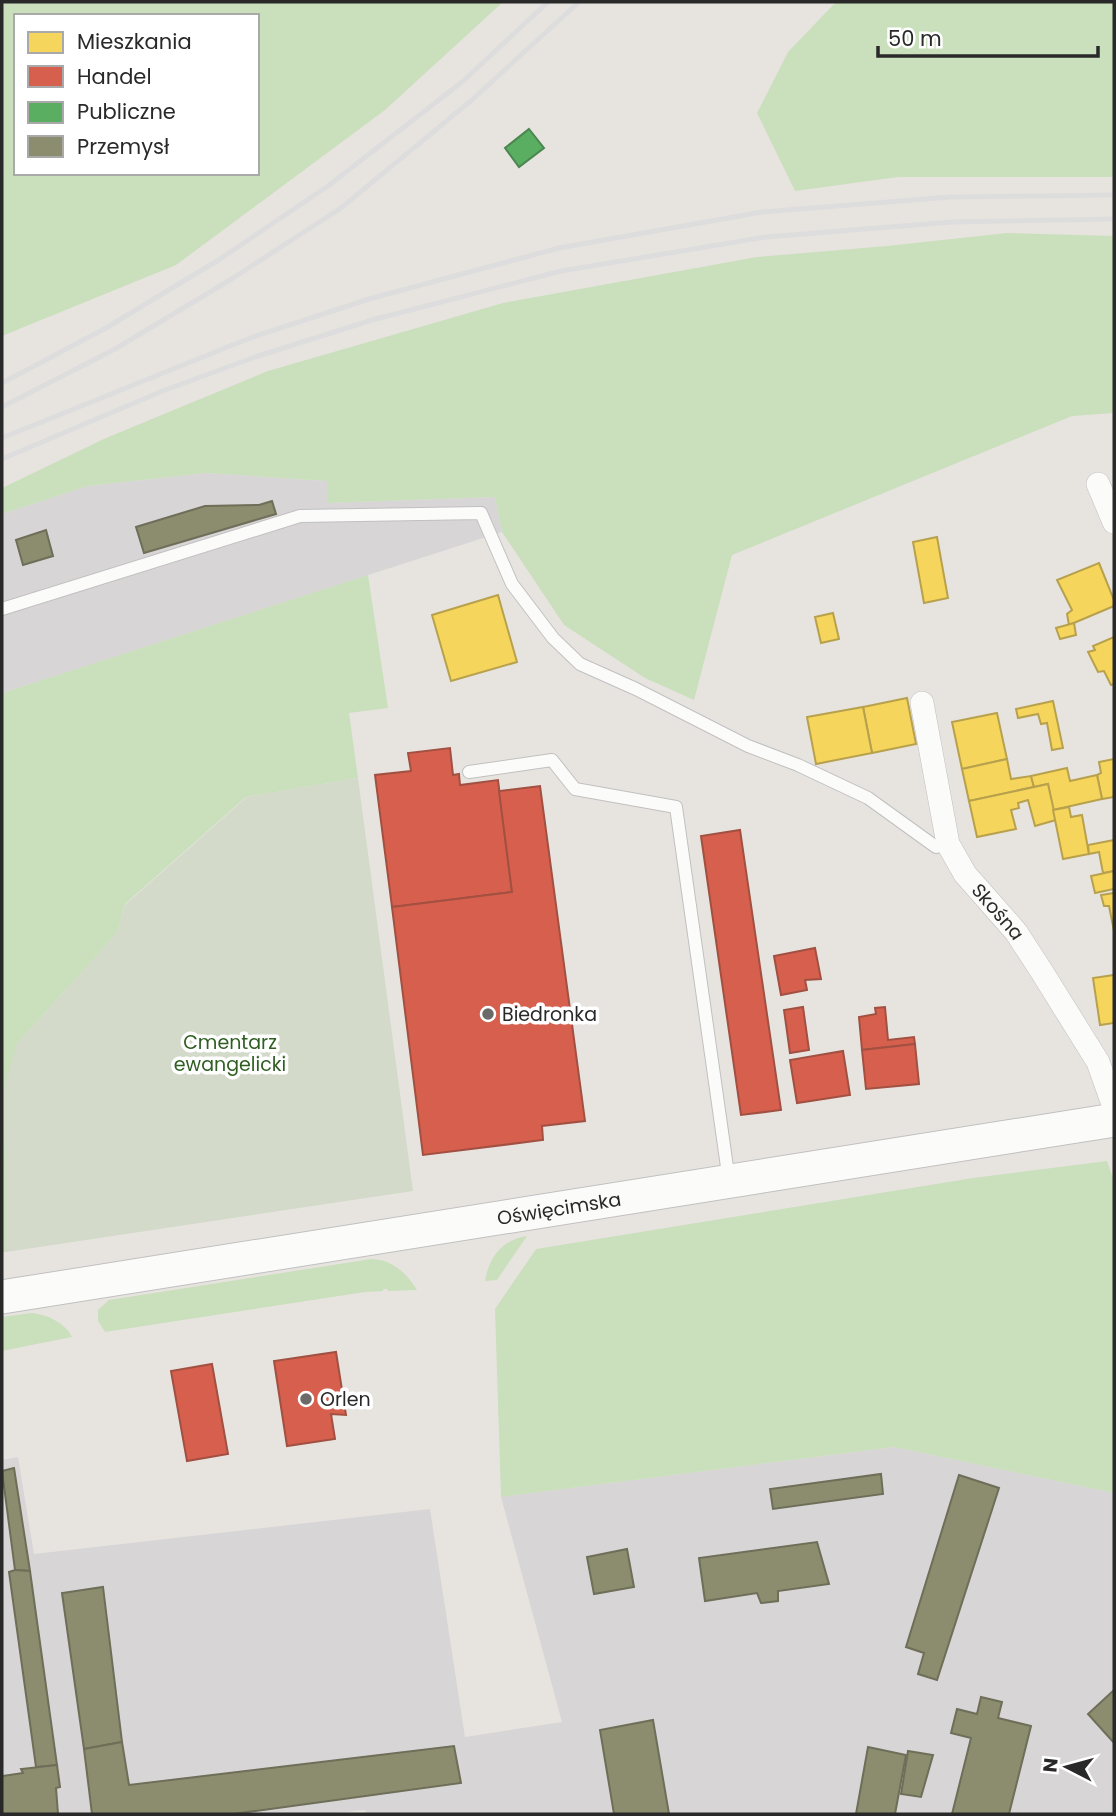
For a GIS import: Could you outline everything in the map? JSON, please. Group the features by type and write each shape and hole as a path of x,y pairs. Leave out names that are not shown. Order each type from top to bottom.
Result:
{"main road":[{"name":"Oświęcimska","path":"2,1297 1114,1120"}],"street":[{"path":"1098,484 1114,522"},
{"name":"Skośna","path":"922,703 948,844 965,874 1016,932 1042,972 1098,1062 1114,1107"}],"lane":[{"path":"2,609 300,516 481,513 512,584 553,638 580,664 748,746 798,765 868,799 936,847 948,844"},
{"path":"469,772 552,760 575,789 676,807 729,1181"}],"shaded area":[{"path":"206,473 328,481 327,503 495,497 502,532 2,693 2,514 88,486"},
{"path":"894,1447 1114,1493 1114,1814 366,1814 365,1810 329,1814 2,1814 2,1460 18,1457 34,1554 430,1509 465,1737 562,1722 501,1497"}],"green space":[{"path":"2,2 503,2 385,110 176,265 2,336"},
{"path":"836,2 1114,2 1114,177 898,177 795,191 757,113 788,52"},
{"path":"1007,233 1114,236 1114,413 1072,416 732,555 694,700 645,678 564,625 502,532 495,497 327,503 327,481 206,473 88,486 2,514 2,488 106,438 268,371 503,303 757,257"},
{"path":"368,575 388,708 349,713 358,778 246,797 125,904 117,933 17,1044 6,1252 2,1252 2,693"},
{"name":"Cmentarz ewangelicki","path":"358,778 413,1191 6,1252 4,1088 17,1044 117,933 125,905 247,797"},
{"path":"1107,1161 1114,1181 1114,1493 894,1447 501,1497 495,1309 536,1249 973,1178"},
{"path":"527,1236 497,1280 485,1281 493,1257 498,1251 510,1241"},
{"path":"371,1259 385,1261 398,1268 417,1290 383,1289 105,1332 98,1321 98,1310 109,1300"},
{"path":"31,1313 55,1320 65,1327 72,1337 2,1351 2,1317"}],"building: Mieszkania":[{"path":"937,537 948,598 924,603 913,542"},
{"path":"1099,563 1114,606 1069,625 1067,614 1072,610 1057,580"},
{"path":"498,595 517,662 451,681 432,615"},
{"path":"833,613 839,639 821,643 815,617"},
{"path":"1074,623 1076,635 1060,639 1056,628"},
{"path":"1114,637 1114,684 1111,685 1104,671 1098,672 1088,652 1095,650 1093,646"},
{"path":"907,698 916,744 872,753 863,707"},
{"path":"1053,701 1063,748 1052,750 1047,723 1041,724 1038,714 1018,718 1016,709"},
{"path":"863,707 872,753 816,764 807,717"},
{"path":"997,713 1007,759 962,769 952,722"},
{"path":"1007,759 1011,779 1031,776 1034,787 969,801 962,769"},
{"path":"1114,759 1114,797 1102,799 1097,775 1101,773 1099,762"},
{"path":"1067,768 1070,781 1097,775 1102,799 1053,810 1048,784 1034,787 1031,776"},
{"path":"1048,784 1056,820 1035,826 1028,800 1018,803 1019,808 1011,810 1016,829 977,837 969,801"},
{"path":"1069,807 1071,817 1082,815 1089,854 1063,859 1053,810"},
{"path":"1114,840 1114,871 1103,873 1099,852 1089,854 1088,845"},
{"path":"1114,871 1114,889 1095,893 1091,876"},
{"path":"1114,893 1114,931 1109,906 1104,906 1101,895"},
{"path":"1114,975 1114,1023 1100,1025 1093,978"}],"building: Handel":[{"path":"450,748 453,775 459,774 460,785 498,780 512,892 392,907 375,775 411,771 408,753"},
{"name":"Biedronka","path":"540,786 585,1121 542,1126 543,1140 423,1155 392,907 512,892 499,791"},
{"path":"740,830 781,1110 741,1115 701,836"},
{"path":"815,948 821,979 805,980 807,990 781,995 774,956"},
{"path":"803,1007 809,1050 790,1053 784,1010"},
{"path":"885,1007 888,1040 914,1037 915,1044 862,1050 859,1017 876,1014 875,1008"},
{"path":"915,1044 919,1084 866,1089 862,1050"},
{"path":"843,1051 850,1095 797,1103 790,1060"},
{"path":"336,1352 346,1415 331,1414 335,1439 287,1446 274,1361"},
{"path":"212,1364 228,1454 187,1461 171,1371"}],"building: Publiczne":[{"path":"529,129 544,148 519,167 505,148"}],"building: Przemysł":[{"path":"272,501 276,514 144,553 136,527 205,506 259,505"},
{"path":"46,530 53,556 23,565 16,540"},
{"path":"14,1468 30,1571 15,1570 2,1471"},
{"path":"881,1474 883,1494 773,1509 770,1489"},
{"path":"959,1475 999,1488 937,1680 918,1674 924,1653 906,1647"},
{"path":"817,1542 829,1584 778,1591 778,1601 761,1603 757,1593 705,1601 699,1558"},
{"path":"627,1549 634,1587 594,1594 587,1557"},
{"path":"30,1571 57,1765 36,1767 9,1572"},
{"path":"103,1587 122,1742 84,1749 62,1593"},
{"path":"1114,1690 1114,1743 1088,1714"},
{"path":"981,1697 1002,1702 998,1718 1031,1726 1009,1814 952,1814 971,1738 951,1733 957,1709 977,1714"},
{"path":"653,1720 669,1814 614,1814 600,1730"},
{"path":"122,1742 129,1785 454,1746 461,1783 233,1814 92,1814 84,1749"},
{"path":"868,1747 906,1755 895,1814 856,1814"},
{"path":"908,1751 933,1755 921,1797 901,1794"},
{"path":"57,1765 60,1787 56,1788 58,1814 2,1814 2,1776 23,1773 21,1769"}],"railway":[{"path":"2,383 106,328 220,259 328,186 462,82 548,2"},
{"path":"2,407 115,349 230,280 341,208 473,99 579,2"},
{"path":"2,438 250,338 369,299 559,248 762,212 950,197 1114,195"},
{"path":"2,459 160,392 255,357 372,320 561,271 766,237 952,222 1114,219"}],"place":[{"name":"Biedronka","path":"488,1014"},
{"name":"Orlen","path":"306,1399"}]}
